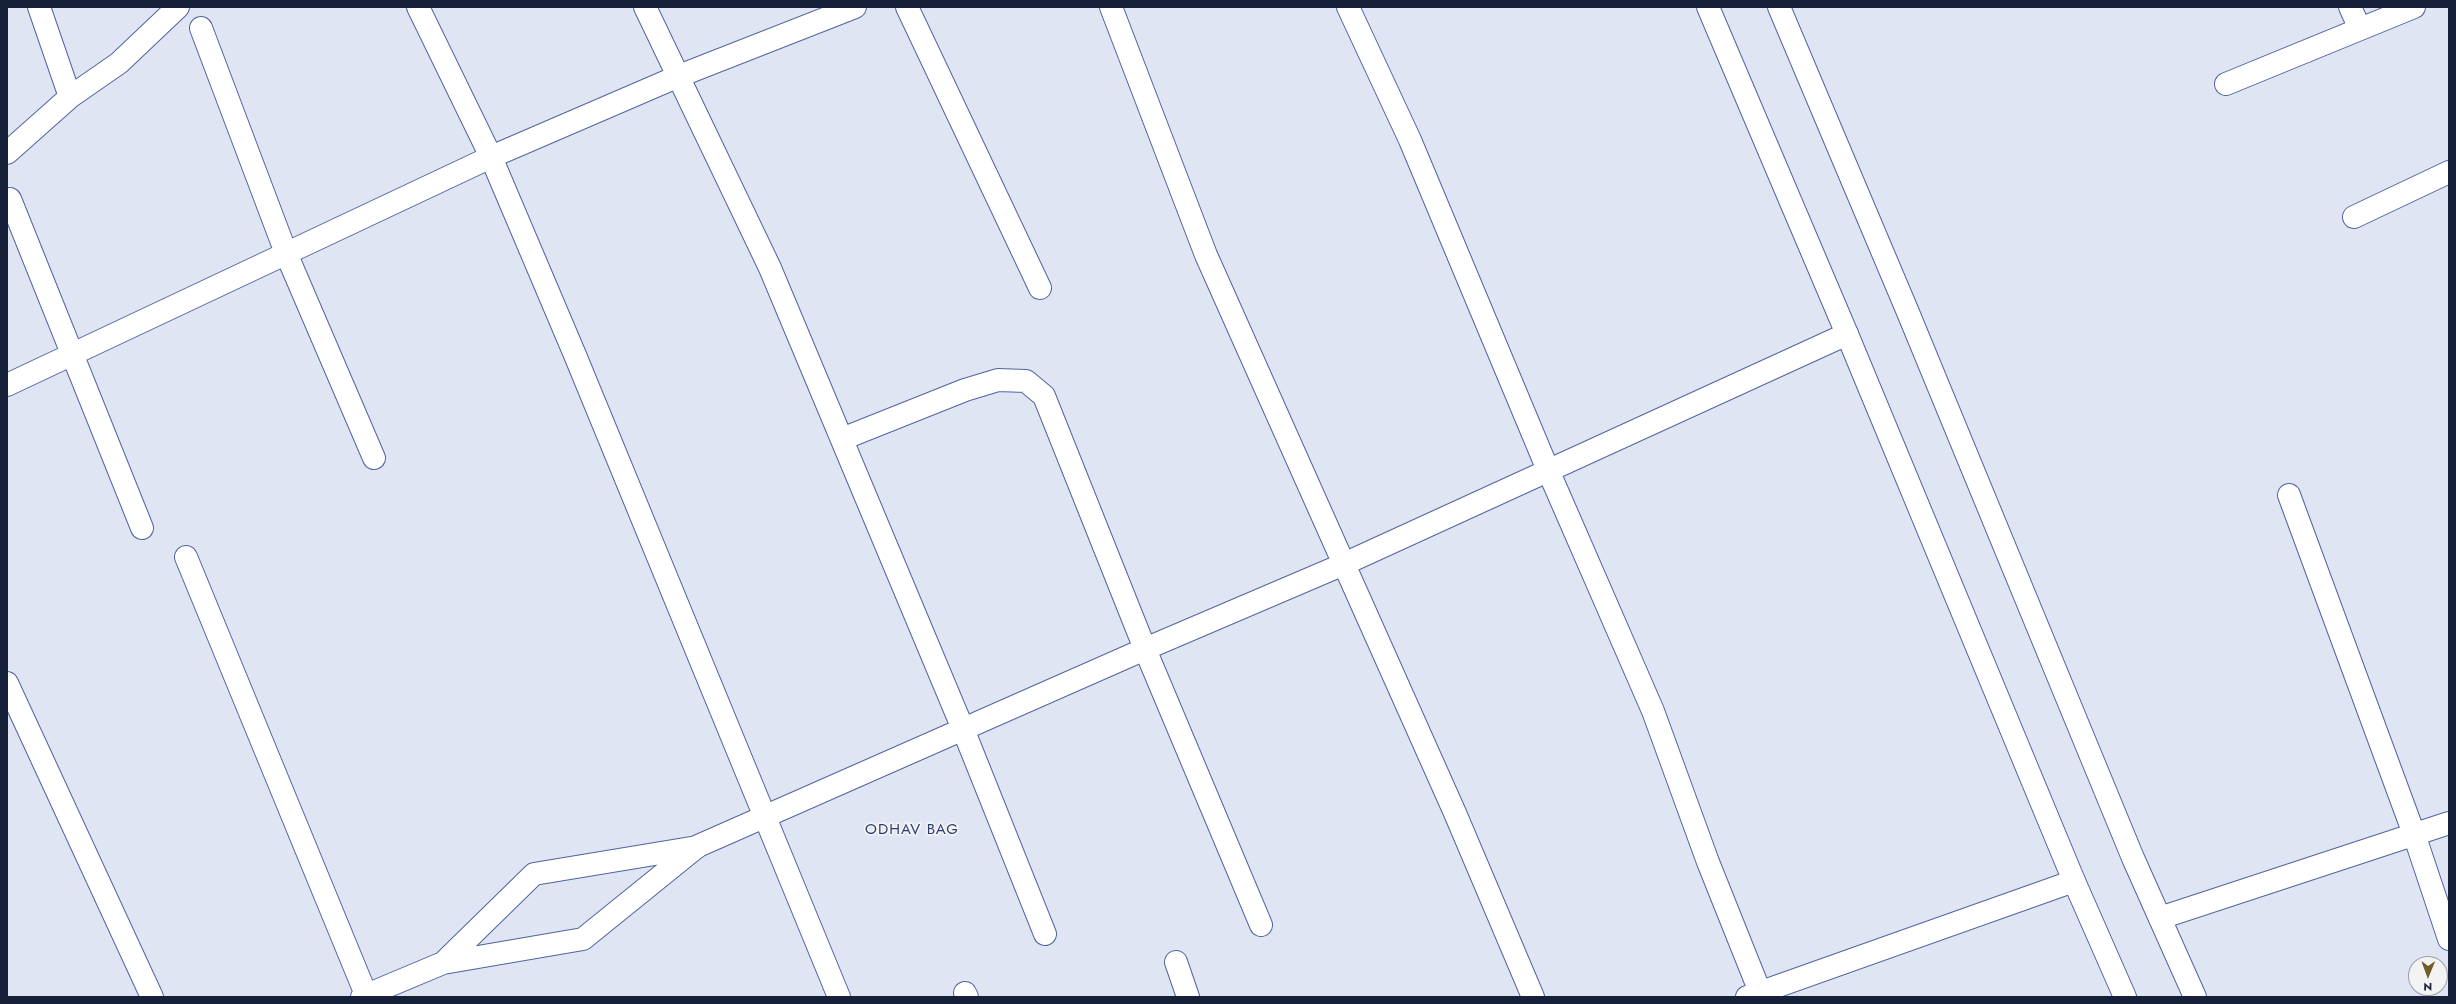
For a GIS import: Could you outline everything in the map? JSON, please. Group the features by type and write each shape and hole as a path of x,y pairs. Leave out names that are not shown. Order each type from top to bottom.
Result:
{"street":[{"path":"39,7 70,96"},
{"path":"7,153 70,96 119,63 178,7"},
{"path":"418,7 491,157 575,355 839,997"},
{"path":"645,7 770,268 963,729 1045,934"},
{"path":"7,385 491,157 679,76 856,7"},
{"path":"907,7 1040,288"},
{"path":"1111,7 1206,255 1455,813 1533,997"},
{"path":"1348,7 1410,140 1548,470 1653,711 1756,995 2074,881"},
{"path":"1708,7 1847,334 2074,881 2125,997"},
{"path":"1779,7 2160,918 2195,997"},
{"path":"2350,7 2360,29"},
{"path":"2226,84 2414,7"},
{"path":"201,28 286,253 374,458"},
{"path":"2354,217 2449,172"},
{"path":"10,199 142,528"},
{"path":"443,963 534,874 698,846 1145,648 1344,564 1847,334"},
{"path":"842,439 965,390 998,380 1026,381 1044,396 1145,648 1261,925"},
{"path":"2289,494 2414,834 2449,939"},
{"path":"186,557 365,996 443,963 583,939 698,846"},
{"path":"7,683 152,997"},
{"path":"2160,918 2449,823"},
{"path":"1176,962 1188,997"}],"district":[{"name":"ODHAV BAG","path":"912,830"}]}
